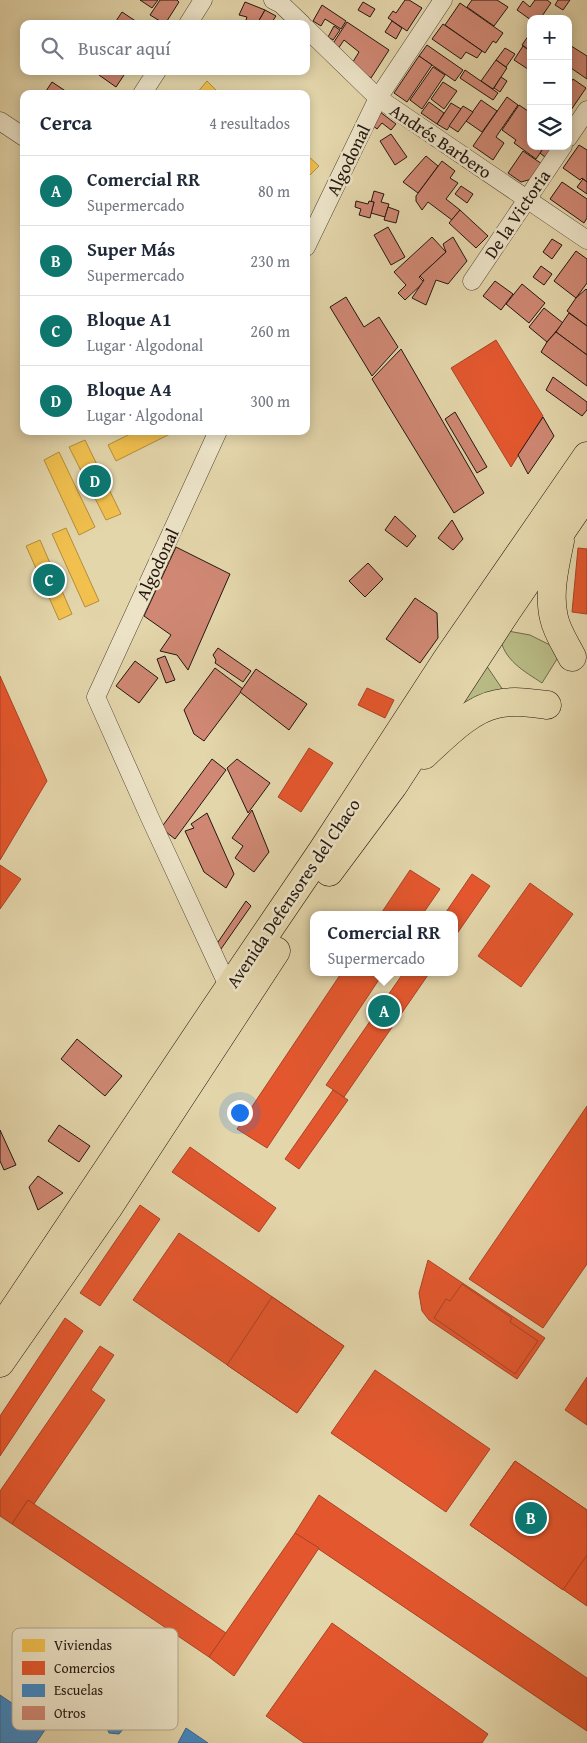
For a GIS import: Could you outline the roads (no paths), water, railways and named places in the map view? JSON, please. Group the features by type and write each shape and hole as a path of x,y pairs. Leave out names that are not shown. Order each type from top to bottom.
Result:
{"highway":[{"name":"Avenida Defensores del Chaco","path":"0,1364 305,907 398,780 482,650 494,608 587,456"},
{"path":"494,608 587,470"},
{"name":"Avenida Defensores del Chaco","path":"0,1330 322,851 447,660 562,530 587,494"},
{"path":"562,530 554,568 552,605 554,619 572,657"},
{"path":"398,780 460,724 481,708 512,702 548,705"},
{"path":"35,1278 57,1264 115,1174 127,1173 180,1076 183,1057"}],"street":[{"path":"190,20 203,0"},
{"path":"273,0 282,4 298,20"},
{"name":"Algodonal","path":"310,239 378,98 443,0"},
{"name":"Andrés Barbero","path":"310,32 378,98 587,240"},
{"path":"145,90 154,75"},
{"path":"572,132 587,110"},
{"path":"0,121 20,134"},
{"name":"De la Victoria","path":"472,281 560,150"},
{"name":"Algodonal","path":"216,435 96,697 229,988"}],"place":[{"name":"Bloque A4","path":"95,481"},
{"name":"Bloque A1","path":"49,580"},
{"name":"Comercial RR","path":"384,1011"},
{"name":"Super Más","path":"531,1518"}]}
